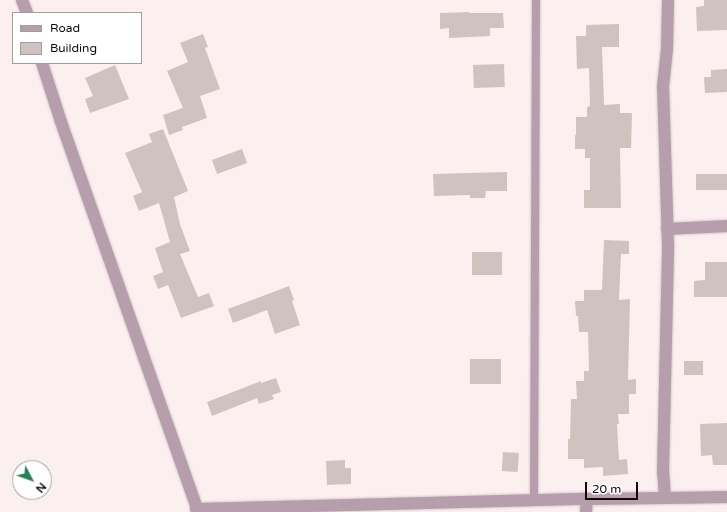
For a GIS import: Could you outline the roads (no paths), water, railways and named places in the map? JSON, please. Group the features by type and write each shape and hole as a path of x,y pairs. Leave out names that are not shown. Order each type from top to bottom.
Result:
{"street":[{"path":"22,0 26,12"},
{"path":"664,498 663,472 667,229 663,87 668,49 668,0"},
{"path":"42,64 60,122 197,510 534,500 727,497"},
{"path":"667,229 727,226"},
{"path":"586,512 587,500"}],"lane":[{"path":"534,500 536,0"}]}
